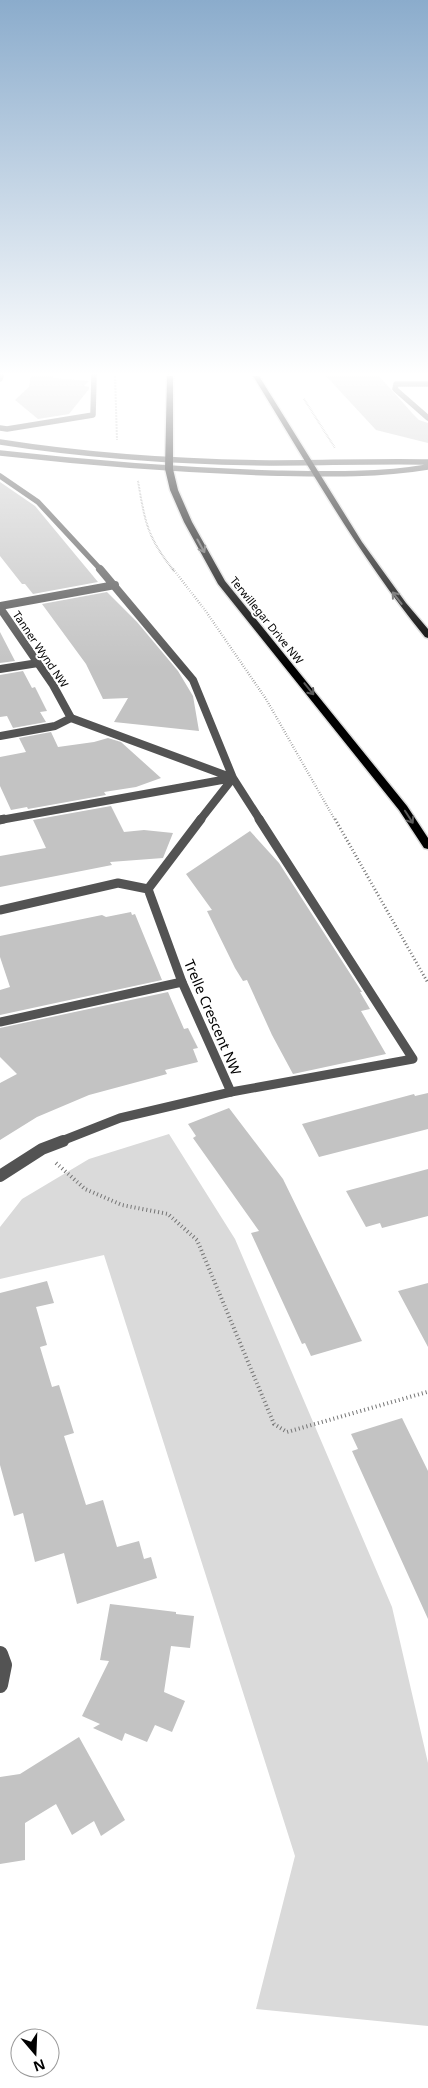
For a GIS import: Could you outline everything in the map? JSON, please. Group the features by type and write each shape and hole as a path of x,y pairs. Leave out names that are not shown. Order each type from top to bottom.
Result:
{"main road":[{"name":"Terwillegar Drive NW","path":"171,473 179,503 221,582 403,808 428,846"},
{"path":"314,473 389,588 428,635"}],"street":[{"path":"331,473 358,473"},
{"path":"0,476 38,502 115,585 193,680 234,778 412,1059 231,1092"},
{"path":"0,607 115,585"},
{"name":"Tanner Wynd NW","path":"0,607 53,685 71,718"},
{"path":"0,669 38,663"},
{"path":"0,736 55,726 71,718 234,778"},
{"path":"0,820 234,778"},
{"path":"0,910 118,883 148,890 234,778"},
{"name":"Trelle Crescent NW","path":"0,1176 42,1149 120,1118 231,1092 182,982 148,890"},
{"path":"0,1022 182,982"},
{"path":"0,1654 4,1665 0,1685"}],"path":[{"path":"137,478 145,524 159,552 205,610 266,700 428,983"},
{"path":"42,1149 85,1188 122,1205 168,1214 197,1240 274,1424 286,1432 427,1392"}],"shaded area":[{"path":"169,1134 235,1239 392,1607 428,1763 428,2026 256,2009 295,1856 104,1255 0,1279 0,1227 22,1199 89,1159"}],"building":[{"path":"0,482 35,506 98,582 33,594 25,584 22,584 0,556"},
{"path":"107,592 137,622 178,671 193,696 199,731 114,722 128,698 103,699 86,664 42,604"},
{"path":"0,632 15,661 0,663"},
{"path":"23,671 32,688 35,687 47,711 40,712 46,722 13,728 7,716 0,717 0,675"},
{"path":"51,732 58,747 108,738 121,742 161,778 136,787 104,792 106,795 28,809 27,807 11,810 0,786 0,757 26,752 19,738"},
{"path":"111,806 124,832 144,830 173,833 163,858 110,862 112,865 0,887 0,856 46,848 33,820"},
{"path":"250,831 279,863 362,992 360,992 370,1009 361,1011 386,1054 293,1074 272,1035 247,980 243,981 235,968 207,911 212,910 186,874"},
{"path":"131,912 132,915 135,914 162,980 0,1015 0,990 10,987 0,957 0,936 102,915 106,917"},
{"path":"168,992 184,1029 188,1028 198,1048 193,1049 198,1062 165,1070 167,1074 89,1095 37,1117 0,1140 0,1083 17,1074 0,1057 0,1028"},
{"path":"428,1093 428,1129 319,1157 302,1124 414,1094 415,1096"},
{"path":"229,1108 283,1179 362,1341 311,1356 305,1343 302,1344 251,1233 259,1231 193,1138 196,1136 188,1124"},
{"path":"428,1169 428,1216 382,1228 380,1223 366,1227 346,1191"},
{"path":"47,1281 54,1303 36,1307 47,1345 40,1347 52,1387 59,1385 74,1433 64,1436 86,1505 103,1500 117,1547 139,1541 144,1559 151,1557 157,1578 77,1604 64,1553 35,1562 23,1513 14,1516 0,1465 0,1293"},
{"path":"428,1283 428,1347 398,1291"},
{"path":"402,1418 428,1471 428,1619 352,1451 358,1449 351,1434"},
{"path":"110,1604 194,1616 190,1648 171,1646 164,1692 185,1701 172,1732 155,1725 147,1742 125,1733 122,1741 93,1728 100,1724 82,1716 109,1661 100,1660"},
{"path":"79,1737 125,1820 101,1836 94,1821 72,1835 56,1804 25,1823 25,1860 0,1864 0,1777 20,1774"}]}
